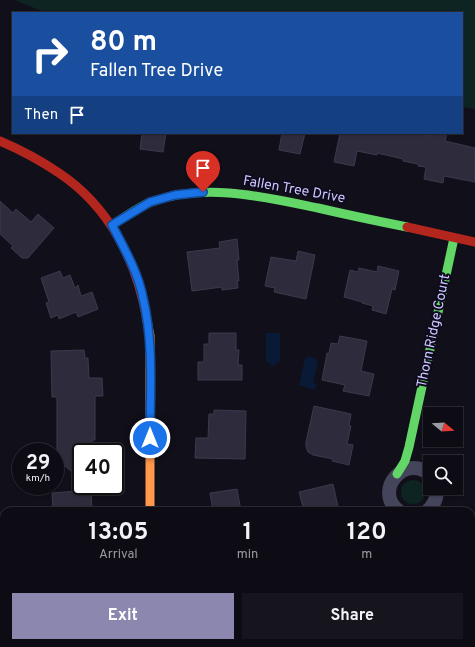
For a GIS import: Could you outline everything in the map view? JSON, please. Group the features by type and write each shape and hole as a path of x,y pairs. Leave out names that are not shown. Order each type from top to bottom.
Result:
{"street":[{"path":"0,141 29,154 60,173 81,190 112,225 130,261 143,297 150,336 150,507"},
{"name":"Fallen Tree Drive","path":"112,225 150,202 175,195 203,192 237,194 276,199 475,242"},
{"name":"Thorn Ridge Court","path":"396,507 389,496 390,488 392,480 405,461 409,447 454,238"},
{"path":"409,447 423,467"},
{"path":"397,474 411,468 423,471"},
{"path":"432,507 436,500 436,495"}],"green space":[{"path":"14,0 475,0 475,109 463,107 463,12 44,12"},
{"path":"413,480 422,483 423,495 424,495 422,501 413,504 404,501 401,492 404,483"}],"water":[{"path":"266,333 280,333 280,362 277,362 275,365 271,366 269,362 266,362"},
{"path":"305,358 315,358 318,361 313,383 317,386 314,390 299,385"}],"building":[{"path":"142,134 166,134 163,152 140,149"},
{"path":"282,134 305,134 300,154 279,150"},
{"path":"340,134 420,134 430,136 430,134 447,134 445,141 475,148 475,182 444,176 443,183 424,179 426,167 403,161 403,159 377,153 377,155 357,151 354,166 334,162"},
{"path":"0,201 13,213 16,209 31,222 38,214 54,228 28,258 22,258 11,248 13,246 0,234"},
{"path":"237,239 239,260 237,260 239,281 237,280 238,288 222,290 222,287 192,291 187,252 220,248 219,242"},
{"path":"298,251 315,255 306,299 274,292 275,288 265,286 271,257 296,261"},
{"path":"378,266 399,271 395,290 392,289 386,314 372,310 373,306 344,297 350,270 358,272 359,268 377,272"},
{"path":"60,271 63,278 70,275 75,288 78,285 81,296 92,292 98,309 78,317 76,312 59,319 58,315 51,318 46,303 49,302 41,278"},
{"path":"209,333 236,333 236,350 239,350 238,365 242,365 242,380 198,380 198,362 204,362 204,344 209,344"},
{"path":"340,336 367,341 361,371 374,374 369,396 343,391 345,385 322,380 327,353 329,354 331,343 338,344"},
{"path":"84,350 85,358 88,358 89,378 102,378 103,396 95,396 95,440 92,440 92,443 72,443 72,472 64,465 64,443 57,443 57,397 52,397 51,351"},
{"path":"314,406 351,414 349,426 351,426 347,444 353,445 349,465 332,461 333,459 313,455 308,452 306,442"},
{"path":"214,410 246,411 245,459 195,458 196,438 208,438 209,414 214,414"},
{"path":"333,484 338,507 303,507 299,492"},
{"path":"237,489 240,507 212,507 210,493"},
{"path":"72,491 72,495 91,495 92,507 53,507 52,495 64,495 64,492"}],"traffic: fast":[{"path":"112,225 151,202 171,196 213,192 256,196 407,227"},
{"path":"397,474 405,461 409,447 454,238"}],"traffic: slow":[{"path":"147,321 150,336 150,507"}],"traffic: jam":[{"path":"0,141 59,173 93,202 107,219 128,257 136,278 147,321"},
{"path":"407,227 475,242"}],"route":[{"path":"150,438 150,336 143,297 130,261 112,225 150,202 175,195 203,192"}]}
